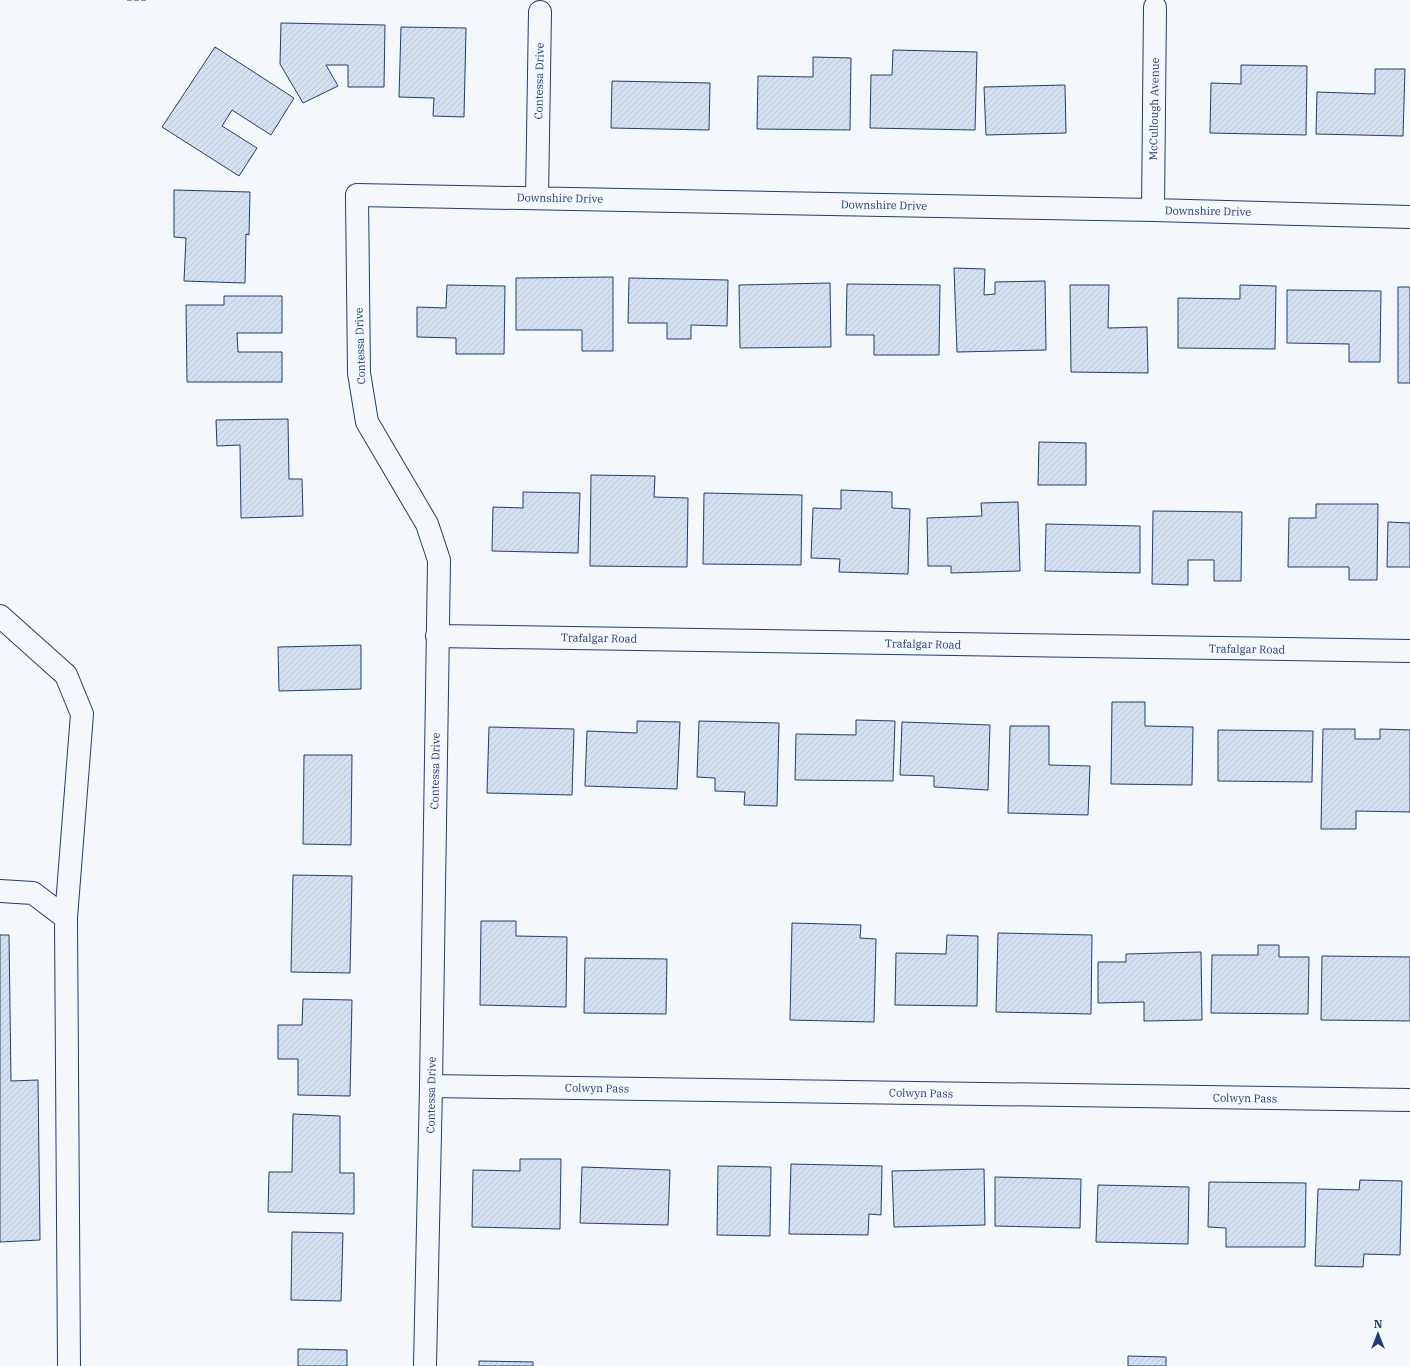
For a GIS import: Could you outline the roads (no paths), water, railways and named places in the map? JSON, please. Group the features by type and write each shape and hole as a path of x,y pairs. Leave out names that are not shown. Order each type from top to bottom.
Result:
{"street":[{"name":"McCullough Avenue","path":"1152,210 1155,7"},
{"name":"Contessa Drive","path":"537,198 540,12"},
{"name":"Downshire Drive","path":"357,195 1152,210 1410,217"},
{"name":"Contessa Drive","path":"357,195 359,373 367,422 426,524 439,560 432,1086 425,1366"},
{"path":"0,616 66,675 82,714 66,918 69,1366"},
{"name":"Trafalgar Road","path":"437,636 1410,651"},
{"path":"0,891 33,893 66,918"},
{"name":"Colwyn Pass","path":"432,1086 1410,1100"}]}
